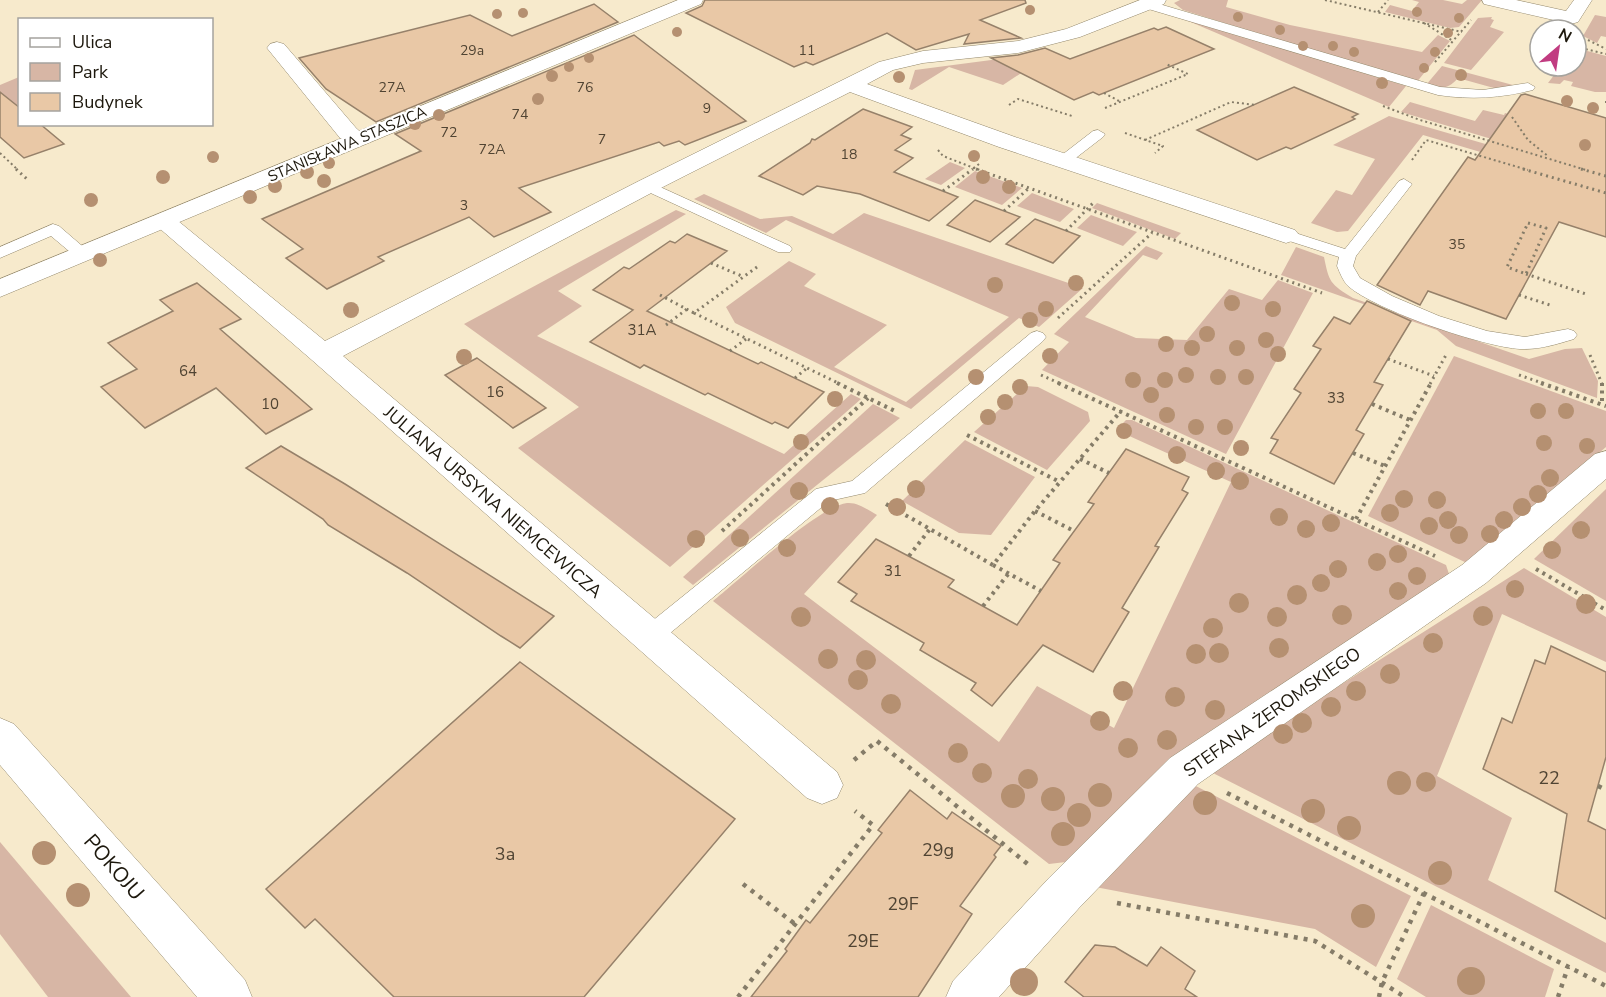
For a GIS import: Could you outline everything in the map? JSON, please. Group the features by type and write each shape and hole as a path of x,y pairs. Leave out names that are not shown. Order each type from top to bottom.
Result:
{"street":[{"name":"STANISŁAWA STASZICA","path":"0,289 694,0"},
{"path":"1491,0 1571,18 1583,0"},
{"path":"323,354 647,186 886,66 923,57 1018,47 1073,33 1153,2"},
{"path":"277,48 348,133 357,139"},
{"path":"848,84 1007,142 1286,235"},
{"name":"JULIANA URSYNA NIEMCEWICZA","path":"163,221 323,354 822,785"},
{"name":"STEFANA ŻEROMSKIEGO","path":"969,997 1064,893 1184,771 1474,574 1606,462"},
{"name":"POKOJU","path":"0,736 228,997"}],"lane":[{"path":"1153,2 1416,85 1459,95 1502,94 1528,87"},
{"path":"1063,161 1098,134"},
{"path":"1404,184 1348,255 1345,266 1353,281 1378,297 1499,341 1542,343 1568,335"},
{"path":"647,186 784,249"},
{"path":"0,253 53,229 82,254"},
{"path":"1286,235 1348,255"},
{"path":"649,637 823,494 858,488 1037,337"}],"path":[{"path":"1325,0 1462,32"},
{"path":"1378,12 1388,0"},
{"path":"1344,11 1349,5"},
{"path":"1474,17 1393,110 1606,176"},
{"path":"1397,22 1401,18"},
{"path":"1423,23 1453,41"},
{"path":"1588,49 1606,54"},
{"path":"1099,110 1188,74 1166,64"},
{"path":"1104,93 1120,102"},
{"path":"1502,94 1514,99 1506,109 1528,140 1552,160"},
{"path":"1009,105 1018,99 1079,118"},
{"path":"1145,140 1231,102 1256,105"},
{"path":"946,120 934,129 931,140 943,156 1322,293"},
{"path":"1404,184 1408,166 1426,140 1606,193"},
{"path":"943,191 1007,142"},
{"path":"0,153 28,180"},
{"path":"1526,274 1546,228 1528,223 1507,267 1526,274 1586,294"},
{"path":"1037,337 1152,233"},
{"path":"694,313 784,249"},
{"path":"711,262 744,277"},
{"path":"660,295 868,398 932,424 1060,482"},
{"path":"1519,295 1558,308"},
{"path":"666,325 687,309"},
{"path":"1510,371 1604,405 1602,381 1585,345 1568,335"},
{"path":"730,351 746,339"},
{"path":"1356,519 1449,349"},
{"path":"1388,359 1434,376"},
{"path":"1010,360 1474,574"},
{"path":"795,378 807,368"},
{"path":"715,537 868,398"},
{"path":"1372,404 1410,420"},
{"path":"993,565 1035,511 1121,411"},
{"path":"1353,453 1384,466"},
{"path":"1079,459 1108,473"},
{"path":"858,488 1041,591"},
{"path":"1035,511 1074,531"},
{"path":"909,556 930,529"},
{"path":"1502,549 1606,610"},
{"path":"983,606 1009,573"},
{"path":"738,997 873,825 822,785 877,741 1064,893 1316,941 1406,997"},
{"path":"1184,771 1606,986"},
{"path":"1598,786 1606,790"},
{"path":"743,884 795,924"},
{"path":"1379,997 1382,982 1424,893"},
{"path":"1558,997 1568,967"}],"green space":[{"path":"1180,0 1228,0 1226,7 1290,25 1422,52 1438,35 1450,41 1416,83 1183,10 1174,3"},
{"path":"1412,0 1443,0 1462,4 1467,0 1482,0 1459,27 1450,28 1385,12 1390,5 1412,11 1419,2"},
{"path":"1172,14 1406,86 1389,107"},
{"path":"1595,15 1606,17 1606,37 1601,36 1597,43 1588,38 1588,27"},
{"path":"1492,17 1491,19 1494,20 1490,27 1504,32 1471,70 1444,63 1478,18"},
{"path":"1588,51 1606,56 1606,92 1595,92 1571,86 1573,82 1564,80 1560,84 1548,83 1552,78 1588,78"},
{"path":"1053,52 1003,85 949,67 912,90 909,89 915,70"},
{"path":"1442,66 1513,85 1501,90 1458,78 1444,88 1426,85"},
{"path":"18,77 18,123 0,130 0,85"},
{"path":"1410,102 1475,121 1483,110 1504,115 1505,113 1606,145 1606,173 1401,112"},
{"path":"1389,116 1606,179 1606,189 1423,135 1348,231 1337,232 1311,223 1336,190 1352,195 1375,159 1333,145"},
{"path":"950,162 965,168 941,185 925,179"},
{"path":"975,171 1022,188 1002,205 955,187"},
{"path":"1032,193 1074,209 1060,222 1017,206"},
{"path":"704,194 760,219 792,216 833,234 864,213 1083,288 1039,327 1019,318 911,409 735,323 726,307 789,261 816,274 804,286 887,325 834,367 906,402 1009,317 786,220 766,233 694,199"},
{"path":"1097,203 1181,233 1175,239 1092,208"},
{"path":"676,210 686,214 558,291 582,306 537,336 784,454 851,394 861,399 670,567 518,448 579,407 464,324"},
{"path":"1091,215 1137,232 1123,246 1077,228"},
{"path":"1146,246 1163,253 1157,260 1143,255 1085,317 1136,338 1187,340 1229,289 1262,300 1278,280 1313,293 1226,454 1042,370 1069,342 1054,334"},
{"path":"1296,247 1324,257 1332,282 1353,298 1529,359 1565,349 1582,348 1598,381 1597,398 1456,346 1437,330 1281,275"},
{"path":"1454,356 1606,411 1606,447 1469,564 1368,516"},
{"path":"1026,386 1038,387 1088,412 1090,421 1047,470 974,432"},
{"path":"873,404 900,418 693,585 683,577"},
{"path":"1126,420 1132,420 1446,565 1451,580 1074,861 1049,864 713,601 779,545 818,517 834,507 847,503 855,504 877,515 804,594 999,742 1037,686 1114,728 1231,482 1116,430"},
{"path":"965,440 1035,477 991,535 959,533 902,501"},
{"path":"1606,489 1606,601 1534,559"},
{"path":"1524,568 1606,617 1606,662 1502,614 1437,776 1512,818 1488,880 1606,943 1606,973 1207,770"},
{"path":"1188,782 1411,896 1376,967 1315,929 1090,886"},
{"path":"0,842 131,997 48,997 0,934"},
{"path":"1431,905 1554,969 1545,997 1426,997 1397,979"}],"building":[{"path":"705,0 1025,0 1026,3 980,20 1021,38 964,44 969,34 916,50 887,33 813,65 806,62 794,67 686,13 702,6"},
{"path":"594,4 618,22 376,122 326,89 299,58 470,15 512,36"},
{"path":"1166,27 1214,49 1099,95 1093,92 1074,100 991,58 1018,55 1045,48 1070,59 1154,28 1158,30"},
{"path":"634,35 746,121 685,145 679,141 664,146 659,142 519,188 551,212 494,237 469,217 378,257 384,261 327,289 286,258 303,249 262,219 421,151 395,134"},
{"path":"1294,87 1358,114 1352,117 1355,119 1291,149 1286,147 1257,160 1197,130"},
{"path":"0,92 18,106 18,126 42,126 64,144 24,158 0,137"},
{"path":"1525,94 1606,118 1606,237 1559,222 1506,319 1428,291 1420,305 1377,285 1468,157 1475,160 1521,95"},
{"path":"863,109 912,127 901,135 911,139 895,150 913,158 894,172 958,197 929,221 860,194 817,186 803,195 759,176 810,143 812,139 815,140"},
{"path":"975,200 1020,217 990,242 947,225"},
{"path":"1035,219 1080,236 1053,263 1006,244"},
{"path":"687,234 727,251 647,311 758,364 761,362 824,392 788,428 775,422 772,424 708,393 705,395 644,365 640,368 590,342 633,310 593,290 624,267 629,269 670,241 675,243"},
{"path":"197,283 241,319 220,329 312,409 266,434 216,388 145,428 101,387 137,369 108,343 173,311 160,300"},
{"path":"1367,301 1411,321 1374,382 1383,385 1356,430 1364,434 1334,484 1270,453 1278,440 1271,438 1301,393 1294,389 1321,349 1313,346 1334,317 1350,324"},
{"path":"477,358 546,408 513,428 445,375"},
{"path":"281,446 554,616 520,648 407,573 328,525 323,519 246,468"},
{"path":"1126,449 1189,477 1182,490 1188,493 1155,546 1159,547 1122,608 1129,612 1093,672 1043,645 992,706 971,690 976,683 920,650 924,643 851,601 857,594 838,582 876,539 954,580 948,587 1017,625 1060,563 1053,560 1094,504 1088,502"},
{"path":"1551,646 1606,672 1606,757 1588,821 1606,830 1606,919 1555,891 1567,814 1483,769 1502,718 1512,723 1535,660 1545,664"},
{"path":"520,662 735,819 584,997 394,997 315,919 305,928 266,889"},
{"path":"910,790 947,819 952,812 1001,846 994,855 996,857 960,906 972,914 918,997 751,997 787,951 785,949 806,920 810,923 882,833 878,830"},
{"path":"1095,945 1115,947 1147,966 1161,947 1195,971 1185,989 1197,997 1084,997 1065,982"}]}
